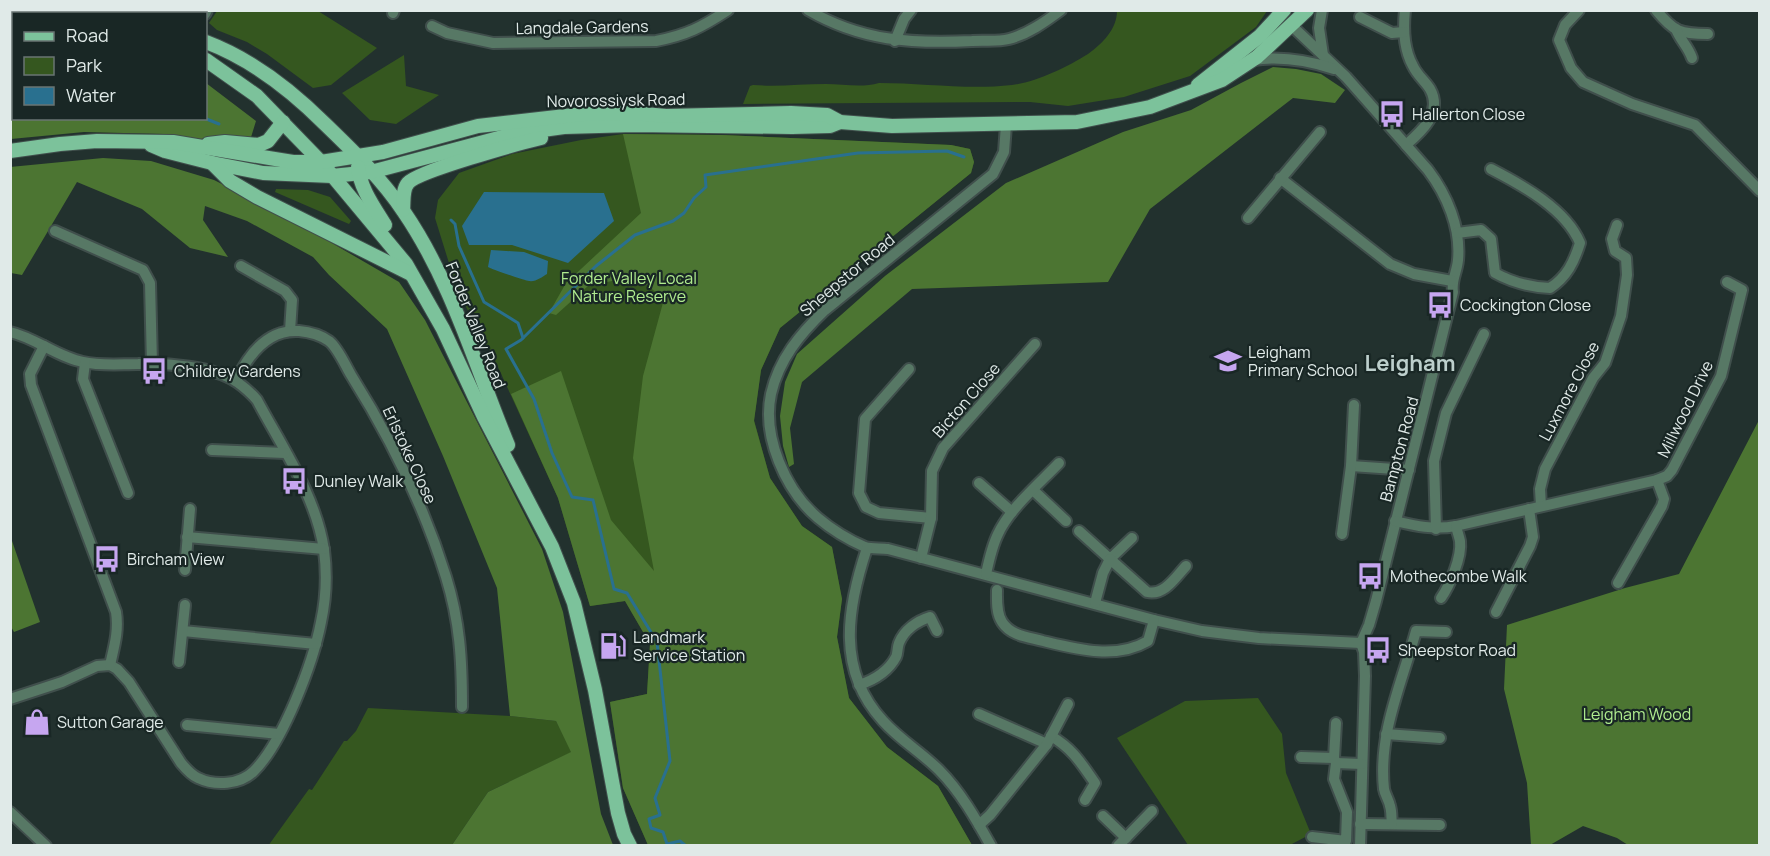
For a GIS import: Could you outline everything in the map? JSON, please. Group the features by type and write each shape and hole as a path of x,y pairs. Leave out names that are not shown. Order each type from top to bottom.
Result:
{"main road":[{"name":"Novorossiysk Road","path":"321,162 392,149 478,126 583,114 633,113 666,116 791,113 827,115 840,122 892,126 1077,122 1150,107 1222,80 1253,60 1307,10"},
{"name":"Novorossiysk Road","path":"1192,90 1260,36 1282,12"},
{"path":"1282,12 1292,26"},
{"name":"Forder Valley Road","path":"207,42 245,60 300,100 359,156 365,172 403,210 417,232 441,281 538,519"},
{"name":"Forder Valley Road","path":"207,61 257,96 321,162 409,269 443,329 484,417 552,547 574,603 596,690 618,813 630,846"},
{"path":"203,145 225,142 259,145 268,141 283,122"},
{"name":"Novorossiysk Road","path":"332,176 365,172 514,134 564,127 634,124 811,127 830,126 840,122"},
{"path":"403,210 404,189 409,182 445,166 554,134 564,127"},
{"path":"10,151 97,141 173,142 203,145 229,152 293,162 321,162"},
{"path":"144,142 165,151 263,173 332,176"},
{"path":"212,163 230,181 257,197 409,269"},
{"path":"365,172 372,205 402,250 409,269"}],"street":[{"path":"144,10 173,12 179,10"},
{"name":"Langdale Gardens","path":"432,26 447,33 494,43 656,41 679,37 696,30 728,10"},
{"path":"808,10 837,26 895,41 952,42 1008,39 1037,27 1061,10"},
{"path":"895,41 904,19 911,10"},
{"path":"1322,10 1319,28 1323,56"},
{"path":"1405,10 1404,32 1413,68 1431,91 1434,101 1430,121 1406,145"},
{"path":"1578,10 1565,25 1559,40 1571,68 1583,82 1632,104 1695,125 1760,191"},
{"path":"1656,10 1669,26 1686,34 1708,34"},
{"path":"1360,17 1392,33 1404,32"},
{"name":"Bampton Road","path":"1292,26 1340,71 1436,181 1449,206 1457,233 1458,263 1452,281 1453,292 1445,328 1369,625 1361,643"},
{"path":"1676,29 1680,40 1689,48 1692,58"},
{"path":"1253,60 1270,58 1302,60 1340,71"},
{"name":"Sheepstor Road","path":"1006,125 1004,152 993,174 807,327 792,346 775,379 769,419 778,458 786,477 801,499 818,518 834,530 867,548 888,549 1202,631 1258,638 1361,643"},
{"path":"1248,218 1320,132"},
{"path":"1457,233 1481,230 1491,239 1495,273 1529,287 1550,288 1560,282 1574,262 1580,243 1568,223 1524,186 1491,168"},
{"path":"1280,178 1390,264 1414,274 1452,281"},
{"name":"Luxmore Close","path":"1541,506 1540,489 1545,469 1588,387 1605,363 1620,316 1627,275 1626,258 1615,251 1612,239 1617,225"},
{"path":"55,231 143,270 147,275 150,283 152,364"},
{"path":"241,266 285,291 292,300 290,331"},
{"name":"Millwood Drive","path":"1395,521 1436,529 1456,526 1667,476 1721,376 1742,290 1727,282"},
{"name":"Erlstoke Close","path":"236,381 244,364 262,342 273,336 290,331 315,332 331,342 375,413 408,481 446,577 461,648 462,707"},
{"path":"10,332 85,363 152,364 217,373 236,381 257,400 312,505 324,549 325,595 316,644 303,683 279,734 252,772 228,783 210,782 191,774 181,763 125,675 110,665 97,666 60,683 10,699"},
{"path":"1436,529 1434,461 1446,413 1484,334"},
{"name":"Bicton Close","path":"921,558 931,518 932,471 943,448 1035,344"},
{"path":"44,346 30,374 31,384 116,612 118,623 110,665"},
{"path":"85,363 83,379 128,493"},
{"path":"909,369 865,419 859,493 866,507 879,513 931,518"},
{"path":"1342,534 1351,466 1354,405"},
{"path":"212,450 285,453"},
{"path":"986,574 999,532 1012,512 1059,463"},
{"path":"1351,466 1409,470"},
{"name":"Millwood Drive","path":"1618,583 1662,506 1664,500 1657,480"},
{"path":"979,483 1012,512"},
{"path":"1033,490 1066,521"},
{"path":"185,570 189,509"},
{"path":"1496,612 1533,537 1529,509"},
{"path":"1441,598 1449,585 1459,550 1460,542 1456,526"},
{"path":"1079,531 1147,592 1161,592 1185,566"},
{"path":"187,537 324,549"},
{"path":"1095,603 1103,573 1110,559 1132,538"},
{"path":"867,548 853,598 849,633 852,665 859,685 882,721 941,771 964,802 991,846"},
{"path":"997,590 997,610 1002,622 1015,634 1080,651 1118,650 1142,645 1148,641 1154,620"},
{"path":"179,662 185,605"},
{"path":"859,685 875,679 886,670 896,657 899,642 917,621 930,617 937,631"},
{"path":"183,631 316,644"},
{"path":"1392,824 1390,807 1384,791 1386,734 1416,631 1446,632"},
{"path":"1360,846 1365,676 1364,652 1361,643"},
{"path":"979,825 990,815 1049,740 1068,704"},
{"path":"980,714 1067,746 1095,783 1085,800"},
{"path":"1312,837 1346,841 1347,812 1334,779 1336,723"},
{"path":"187,725 279,734"},
{"path":"1386,734 1440,738"},
{"path":"1301,757 1362,764"},
{"path":"1103,816 1122,842 1152,811"},
{"path":"10,812 46,846"},
{"path":"1360,824 1440,825"}],"green space":[{"path":"217,11 318,11 377,48 331,85 313,88 267,54 247,42 217,30 209,23"},
{"path":"1117,11 1267,11 1256,27 1190,76 1124,97 1068,106 1030,102 743,104 750,86 753,85 859,86 879,83 979,87 1022,83 1061,69 1093,50 1112,30"},
{"path":"10,39 12,39 12,120 207,120 207,84 256,121 248,147 163,134 84,132 11,139"},
{"path":"404,55 406,86 439,95 396,124 370,120 342,93"},
{"path":"1273,67 1321,74 1345,90 1335,103 1293,98 1150,209 1108,282 912,289 802,382 790,428 794,464 789,467 783,446 780,416 785,382 797,354 885,276 1006,183 1123,132 1191,110"},
{"name":"Forder Valley Local Nature Reserve","path":"623,134 722,135 951,145 970,149 974,162 971,173 780,328 761,370 754,420 770,478 802,526 832,547 842,599 837,637 849,698 887,747 938,786 972,845 648,845 623,788 610,702 647,694 650,644 625,601 590,606 558,498 497,365 458,292 435,218 438,200 459,173 512,154"},
{"name":"Forder Valley Local Nature Reserve","path":"623,134 722,135 951,145 970,149 974,162 971,173 780,328 761,370 754,421 770,478 802,526 832,547 842,599 837,637 849,698 887,747 938,786 972,845 648,845 623,788 610,702 647,694 650,644 625,601 590,606 558,498 511,394 561,371 611,520 654,571 633,458 643,376 664,299 636,276 588,286 556,315 549,313 566,283 641,213"},
{"path":"103,158 151,161 214,180 287,217 399,282 425,320 542,549 563,612 601,814 613,845 452,845 488,792 571,752 556,721 510,716 497,588 443,456 387,329 313,257 247,221 205,206 203,220 228,257 190,248 142,209 77,182 22,275 11,273 10,167"},
{"path":"276,189 308,190 330,197 351,221 349,224 275,192"},
{"name":"Leigham Wood","path":"1759,420 1759,845 1628,845 1617,838 1583,826 1550,845 1531,845 1527,783 1504,689 1507,625 1625,588 1679,574"},
{"path":"11,538 40,622 14,632 10,625"},
{"path":"1258,698 1282,734 1286,773 1311,834 1290,845 1188,845 1117,738 1185,701"},
{"path":"368,708 510,716 556,721 572,752 488,792 452,845 268,846 309,789 312,790 344,741 347,741 356,731"}],"water":[{"path":"484,192 604,193 614,221 568,263 512,245 469,245 462,226"},
{"path":"491,250 524,252 548,261 547,274 529,281 490,268 488,267"}],"waterway":[{"path":"207,119 219,124"},
{"path":"686,846 680,841 667,844 663,832 651,828 649,819 660,815 655,798 670,761 657,642 627,593 614,589 593,500 572,497 552,453 534,399 506,349 521,340 596,266 635,235 673,221 684,213 694,198 706,187 705,175 858,153 947,151 964,157"},
{"path":"451,220 455,224 459,246 484,302 518,323 523,338"}],"place":[{"name":"Hallerton Close","path":"1392,114"},
{"name":"Cockington Close","path":"1440,305"},
{"name":"Leigham Primary School","path":"1228,361"},
{"name":"Childrey Gardens","path":"154,371"},
{"name":"Dunley Walk","path":"294,481"},
{"name":"Bircham View","path":"107,559"},
{"name":"Mothecombe Walk","path":"1370,576"},
{"name":"Landmark Service Station","path":"613,646"},
{"name":"Sheepstor Road","path":"1378,650"},
{"name":"Sutton Garage","path":"37,722"}],"district":[{"name":"Leigham","path":"1410,363"}]}
